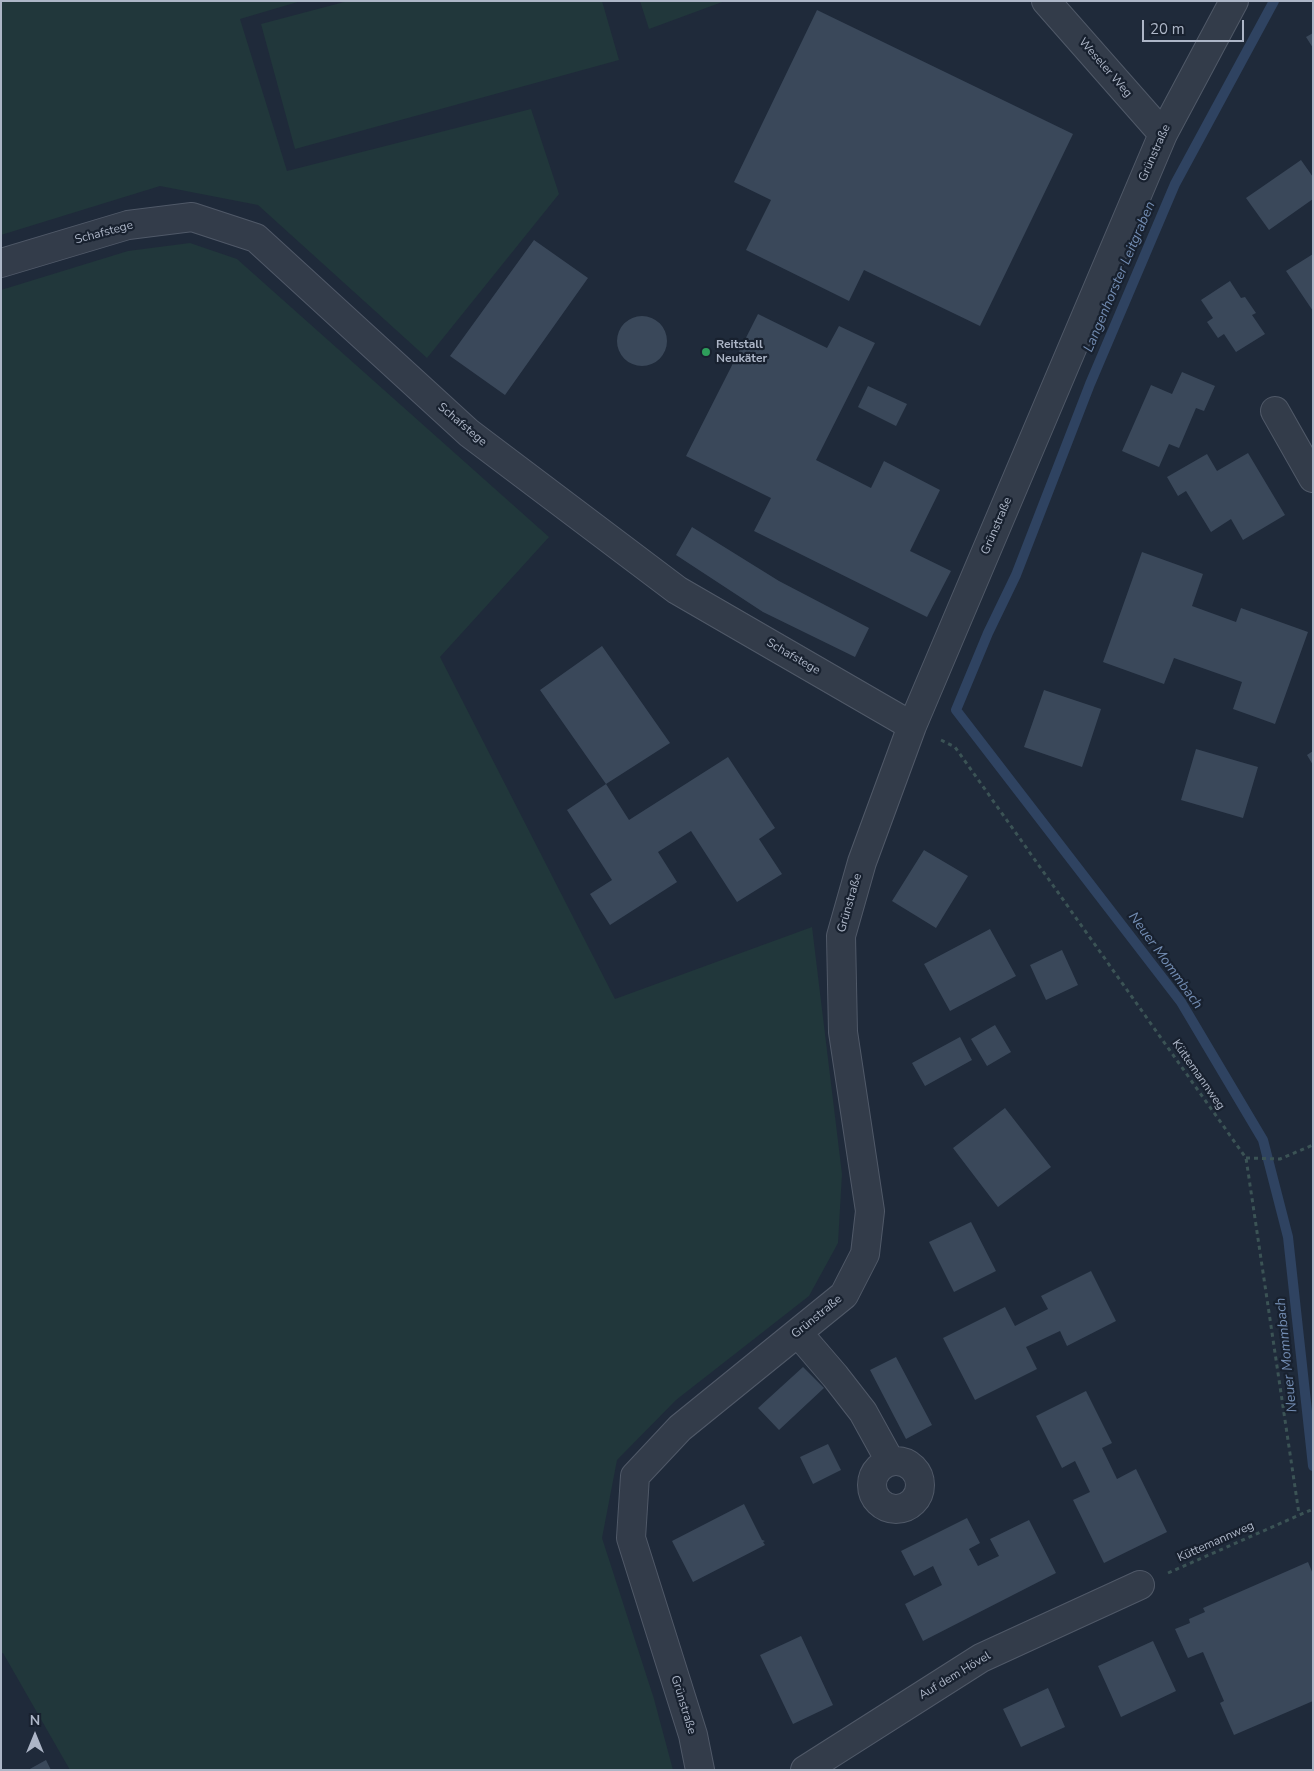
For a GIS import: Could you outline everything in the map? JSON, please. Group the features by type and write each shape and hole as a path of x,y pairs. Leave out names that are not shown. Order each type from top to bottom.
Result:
{"street":[{"name":"Weseler Weg","path":"1046,1 1163,134"},
{"name":"Grünstraße","path":"700,1770 693,1735 631,1538 636,1476 680,1428 844,1295 865,1254 870,1211 843,1032 840,936 862,862 912,726 1163,134 1234,1"},
{"name":"Schafstege","path":"1,263 128,225 192,217 256,238 470,433 677,590 912,726"},
{"path":"1274,411 1313,478"},
{"path":"798,1333 863,1412 890,1461"},
{"name":"Auf dem Hövel","path":"805,1770 981,1658 1140,1585"}],"path":[{"name":"Küttemannweg","path":"912,726 955,747 1246,1158 1299,1514"},
{"path":"1246,1158 1280,1159 1313,1145"},
{"name":"Küttemannweg","path":"1140,1585 1313,1509"}],"green space":[{"path":"1,1 301,1 240,19 287,171 531,109 559,194 427,358 258,205 160,186 1,235"},
{"path":"348,1 602,1 619,60 295,149 261,24"},
{"path":"640,1 725,1 649,29"},
{"path":"190,243 237,259 549,537 440,657 615,999 812,927 842,1174 838,1243 809,1296 676,1400 617,1460 602,1538 654,1699 673,1770 70,1770 3,1653 1,1653 1,290 128,251"}],"building":[{"path":"817,10 1073,134 980,326 864,270 849,301 746,250 771,200 734,182"},
{"path":"1313,33 1313,48 1306,37"},
{"path":"1301,160 1313,177 1313,199 1269,230 1246,198"},
{"path":"534,240 588,278 505,395 450,356"},
{"path":"1313,254 1313,311 1286,271"},
{"path":"1230,281 1241,298 1245,297 1256,313 1252,315 1265,334 1236,352 1224,334 1218,338 1207,322 1213,318 1201,300"},
{"path":"758,314 827,348 839,326 875,343 816,460 871,488 884,461 940,490 910,551 951,571 927,617 754,531 771,498 686,456"},
{"path":"637,316 647,316 660,323 667,336 667,346 660,359 647,366 637,366 628,362 621,355 617,346 617,336 621,327 628,320"},
{"path":"1182,372 1215,386 1204,411 1196,408 1179,448 1169,444 1159,467 1122,451 1151,385 1172,394"},
{"path":"868,386 907,404 896,426 858,407"},
{"path":"1248,453 1285,515 1243,540 1231,519 1211,532 1186,491 1178,496 1167,477 1207,454 1217,471"},
{"path":"692,527 779,581 869,628 855,657 763,612 676,555"},
{"path":"1142,552 1203,574 1192,606 1236,622 1241,608 1308,632 1275,724 1233,709 1242,682 1174,658 1164,684 1103,662"},
{"path":"602,646 670,743 606,784 540,690"},
{"path":"1044,690 1101,709 1082,767 1024,747"},
{"path":"1196,749 1258,767 1243,818 1181,800"},
{"path":"1313,751 1313,765 1307,755"},
{"path":"728,757 775,828 759,839 782,874 737,902 691,831 658,852 677,882 610,925 590,894 612,880 567,810 606,784 629,820"},
{"path":"924,850 968,876 936,928 892,901"},
{"path":"990,929 1016,976 950,1011 924,964"},
{"path":"1062,950 1078,985 1046,1000 1030,965"},
{"path":"995,1025 1011,1052 987,1066 971,1039"},
{"path":"960,1037 972,1060 925,1086 912,1063"},
{"path":"1005,1108 1051,1167 998,1207 953,1148"},
{"path":"971,1222 996,1271 954,1292 929,1242"},
{"path":"1091,1271 1116,1321 1067,1346 1060,1331 1026,1347 1037,1369 975,1400 943,1338 1005,1307 1015,1326 1048,1309 1041,1296"},
{"path":"896,1357 932,1425 906,1439 870,1370"},
{"path":"803,1367 824,1388 779,1430 758,1408"},
{"path":"1086,1391 1112,1443 1102,1448 1117,1479 1136,1469 1167,1532 1104,1563 1073,1500 1090,1492 1075,1461 1062,1468 1036,1416"},
{"path":"828,1444 841,1470 813,1484 800,1457"},
{"path":"744,1504 762,1540 765,1541 763,1542 765,1545 693,1582 672,1541"},
{"path":"967,1518 980,1543 969,1549 978,1566 999,1556 990,1539 1029,1520 1056,1573 923,1641 905,1604 942,1585 933,1566 914,1576 901,1551"},
{"path":"1308,1562 1313,1574 1313,1701 1234,1735 1220,1703 1224,1701 1203,1652 1188,1658 1175,1629 1190,1623 1189,1619 1205,1612 1203,1608"},
{"path":"801,1636 833,1705 793,1724 760,1655"},
{"path":"1153,1641 1176,1691 1121,1717 1098,1666"},
{"path":"1048,1688 1065,1727 1021,1747 1003,1709"},
{"path":"46,1760 51,1770 28,1770"}],"waterway":[{"name":"Neuer Mommbach","path":"1274,1 1175,184 1090,384 1016,575 988,633 956,710 1181,1002 1263,1140 1288,1237 1313,1466"}],"place":[{"name":"Reitstall Neukäter","path":"706,352"}],"water label":[{"name":"Langenhorster Leitgraben","path":"1120,277"}]}
